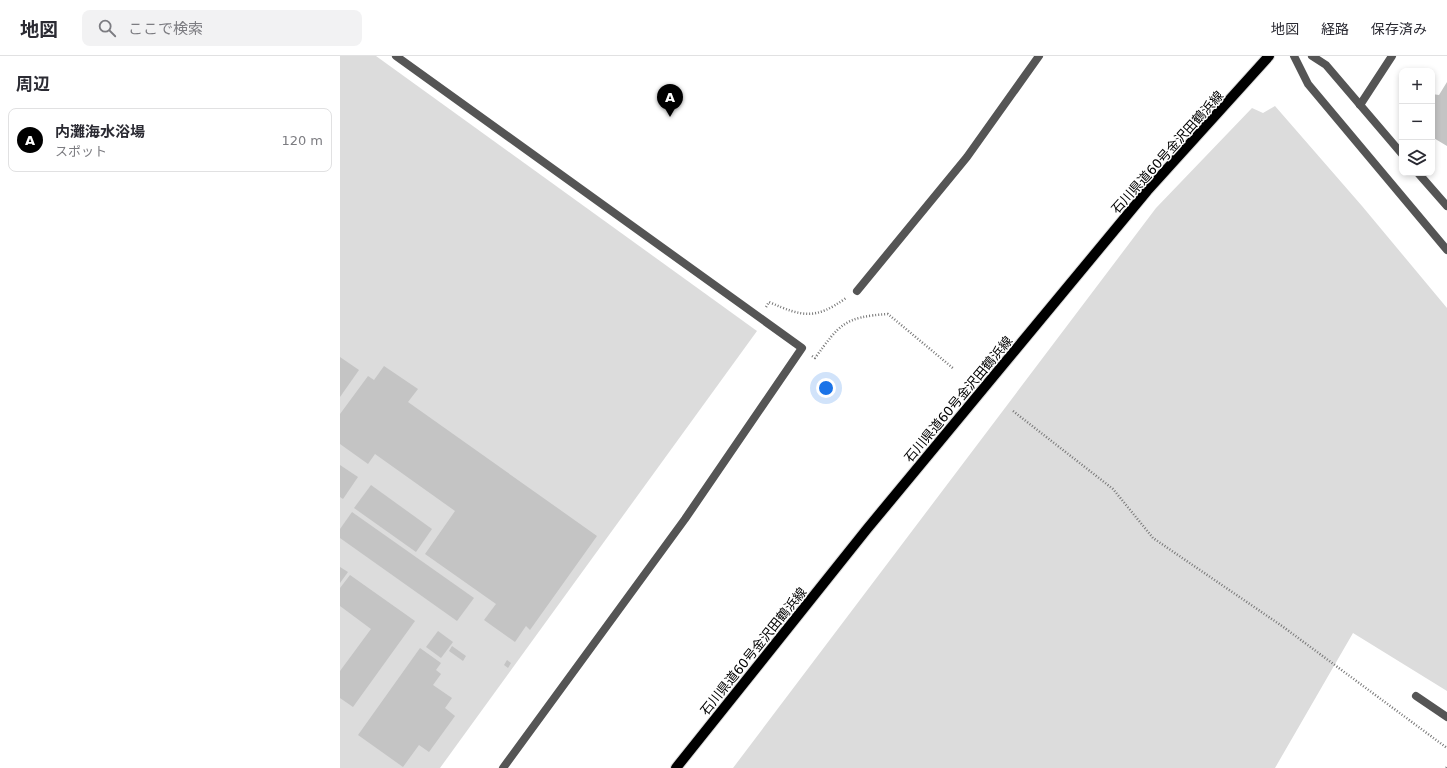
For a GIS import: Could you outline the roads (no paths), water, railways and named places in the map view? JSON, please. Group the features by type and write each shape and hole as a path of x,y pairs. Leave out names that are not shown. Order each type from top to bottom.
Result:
{"main road":[{"name":"石川県道60号金沢田鶴浜線","path":"676,768 868,529 1142,197 1270,56"}],"street":[{"path":"396,56 802,348 685,519 503,768"},
{"path":"857,291 967,157 1039,56"},
{"path":"1294,56 1308,84 1447,250"},
{"path":"1312,56 1326,65 1399,150"},
{"path":"1360,105 1392,56"},
{"path":"1421,176 1447,206"},
{"path":"1416,696 1447,717"}],"place":[{"name":"内灘海水浴場","path":"670,117"}]}
